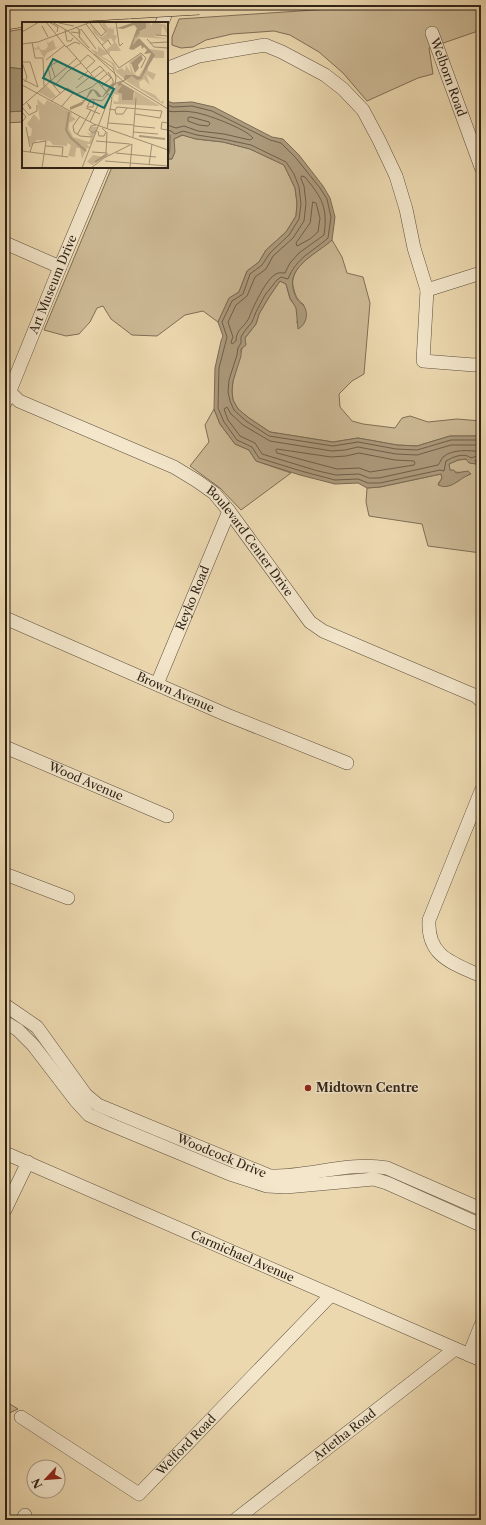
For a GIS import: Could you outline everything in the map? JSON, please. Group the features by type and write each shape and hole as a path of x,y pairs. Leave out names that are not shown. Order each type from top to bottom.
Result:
{"highway":[{"path":"5,20 44,14 199,5"}],"street":[{"path":"162,22 169,5"},
{"name":"Welborn Road","path":"432,33 480,163"},
{"path":"168,67 199,56 265,45 282,52 325,75 343,88 363,110 379,140 396,176 406,209 414,248 427,290 423,361 474,365 481,364"},
{"name":"Art Museum Drive","path":"6,394 102,168"},
{"path":"5,244 60,267"},
{"path":"427,290 481,273"},
{"name":"Boulevard Center Drive","path":"6,394 19,401 174,467 197,481 214,493 229,511 310,622 323,631 476,696 481,701"},
{"name":"Reyko Road","path":"157,684 229,511"},
{"name":"Brown Avenue","path":"5,618 157,684 347,763"},
{"name":"Wood Avenue","path":"5,747 167,816"},
{"path":"481,791 429,920 428,932 437,952 445,959 481,976"},
{"path":"5,874 68,898"},
{"name":"Woodcock Drive","path":"5,1005 37,1027 86,1095 104,1108 270,1176 286,1176 360,1166 387,1168 481,1209"},
{"name":"Woodcock Drive","path":"5,1022 18,1030 33,1045 89,1115 107,1123 230,1174 262,1185 286,1187 374,1179 481,1225"},
{"name":"Carmichael Avenue","path":"5,1153 481,1360"},
{"path":"5,1210 28,1162"},
{"name":"Welford Road","path":"21,1417 139,1494 331,1295"},
{"path":"469,1354 481,1325"},
{"name":"Arletha Road","path":"235,1520 455,1349"}],"shaded area":[{"path":"5,5 49,5 5,12"},
{"path":"375,6 481,9 481,32 478,31 429,48 433,74 418,78 367,101 343,73 319,52 290,35 274,31 232,34 206,40 193,47 181,48 172,45 172,37 179,19"},
{"path":"22,29 22,69 5,67 5,32"},
{"path":"22,111 22,122 5,123 5,112"},
{"path":"168,134 170,134 170,148 169,154"},
{"path":"183,135 196,139 223,142 250,149 284,165 295,188 297,203 296,216 286,232 266,250 259,262 247,271 239,292 229,299 218,322 203,311 185,315 157,336 132,335 111,319 103,306 97,308 90,322 79,334 66,336 44,330 112,168 168,168 168,159 172,159 174,139"},
{"path":"332,240 342,257 347,273 363,277 370,303 364,374 352,381 339,394 340,407 352,421 395,428 402,418 410,416 428,422 457,419 481,421 481,436 450,436 417,446 397,445 358,438 333,442 270,432 238,409 233,400 232,391 233,381 245,338 256,324 259,314 280,281 286,284 290,299 296,307 298,316 297,323 304,305 300,302 295,292 293,282 294,274 304,261"},
{"path":"214,409 220,424 235,444 249,450 256,461 291,473 241,510 220,488 190,466 209,442 205,425"},
{"path":"467,459 476,464 475,460 481,462 481,553 428,546 422,524 369,516 366,502 367,488 380,487 441,474 442,478 438,484 457,482 470,474 450,470 449,464 458,460"},
{"path":"5,1401 18,1409 5,1415"}],"water":[{"path":"5,67 22,69 22,111 5,112"},
{"path":"168,101 173,103 192,102 214,107 272,137 283,139 299,155 323,186 330,198 335,217 332,240 299,267 292,280 295,294 306,309 306,319 303,325 298,329 296,308 290,298 286,284 280,281 259,314 256,324 245,338 246,345 241,349 241,356 233,381 232,391 233,400 238,409 270,432 333,442 358,438 397,445 417,446 450,436 481,436 481,462 475,460 476,464 469,463 466,459 458,460 449,464 450,470 454,470 456,473 468,471 471,474 447,486 438,485 442,478 441,474 380,487 367,488 358,483 335,484 256,461 249,450 235,444 220,424 214,409 215,368 223,336 218,322 229,298 239,292 247,271 259,262 266,250 286,232 296,216 297,203 295,188 284,165 250,149 223,142 196,139 182,135 174,139 175,152 172,159 168,159 170,135 168,134"}],"place":[{"name":"Midtown Centre","path":"308,1088"}]}
